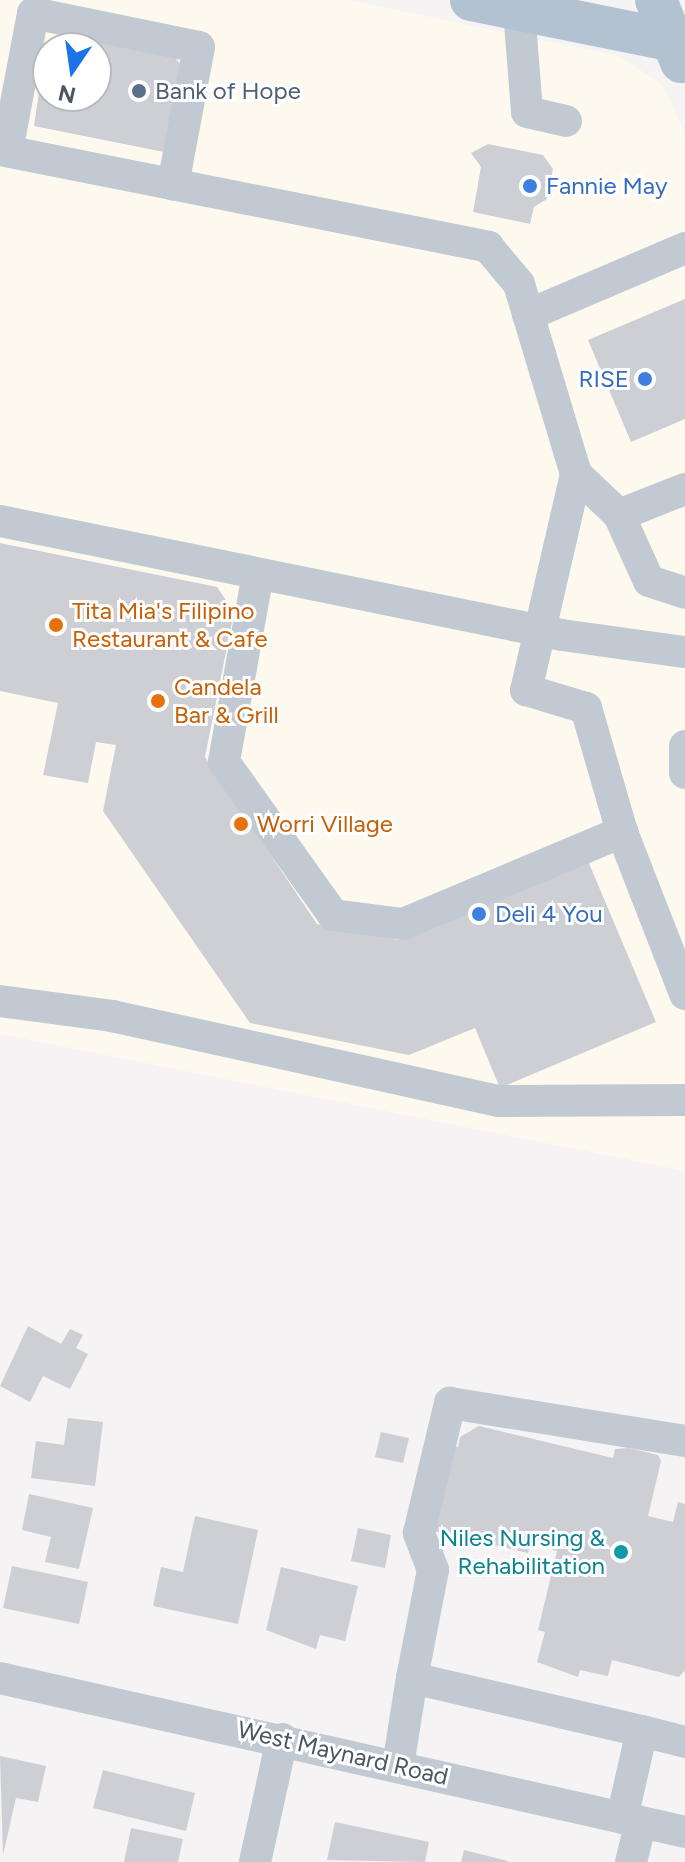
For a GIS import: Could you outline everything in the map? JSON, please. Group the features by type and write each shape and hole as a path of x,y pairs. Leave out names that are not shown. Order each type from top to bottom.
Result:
{"main road":[{"path":"471,0 681,52"},
{"path":"656,0 681,52"}],"street":[{"path":"519,10 527,112 566,121"},
{"path":"173,185 199,47 33,13 3,150 173,185 488,247 519,284 576,474 619,515 649,581 685,593"},
{"path":"528,315 685,248"},
{"path":"576,474 526,690 586,708 622,832 685,994"},
{"path":"619,515 685,489"},
{"path":"0,521 540,631 685,652"},
{"path":"258,574 224,762 333,915 403,924 622,832"},
{"path":"685,746 685,773"},
{"path":"0,1001 112,1016 498,1101 685,1100"},
{"path":"398,1766 433,1570 419,1533 450,1403 682,1450"},
{"name":"West Maynard Road","path":"0,1678 685,1832"},
{"path":"412,1678 685,1742"},
{"path":"631,1862 631,1820 642,1731"},
{"path":"255,1862 282,1739"}],"shaded area":[{"path":"0,0 349,0 619,56 662,84 685,133 685,1171 0,1034"}],"building":[{"name":"Bank of Hope","path":"112,44 175,57 185,71 164,152 34,126 36,112 112,112"},
{"path":"488,144 543,155 553,169 547,199 534,207 530,224 473,212 481,167 471,153"},
{"name":"RISE","path":"685,299 685,419 631,442 588,340"},
{"path":"0,543 217,587 234,612 205,757 317,924 398,940 588,861 656,1022 500,1088 475,1028 409,1055 250,1023 103,811 116,745 96,742 88,783 43,775 58,703 0,691"},
{"path":"28,1326 61,1344 70,1329 83,1335 76,1348 88,1354 70,1389 43,1376 30,1402 0,1386"},
{"path":"68,1418 103,1422 95,1486 31,1478 36,1441 64,1445"},
{"name":"Niles Nursing & Rehabilitation","path":"479,1426 613,1458 615,1449 629,1448 658,1455 661,1461 648,1516 673,1522 678,1502 685,1504 685,1670 679,1677 612,1660 608,1676 580,1670 578,1677 537,1662 545,1632 538,1630 557,1551 531,1543 528,1553 429,1530 451,1446 458,1447 460,1437"},
{"path":"381,1432 409,1438 403,1463 375,1457"},
{"path":"29,1494 93,1508 79,1569 45,1562 51,1537 22,1530"},
{"path":"195,1516 258,1530 238,1624 153,1606 161,1567 183,1572"},
{"path":"358,1528 391,1535 385,1568 351,1561"},
{"path":"12,1566 88,1582 79,1624 3,1608"},
{"path":"281,1567 358,1586 345,1641 320,1635 316,1649 266,1630"},
{"path":"0,1756 46,1766 38,1802 16,1798 3,1855"},
{"path":"103,1770 195,1793 186,1831 93,1808"},
{"path":"335,1822 429,1842 425,1862 327,1860"},
{"path":"131,1828 183,1839 178,1862 124,1862"},
{"path":"464,1850 508,1861 508,1862 461,1862"}],"place":[{"name":"Bank of Hope","path":"139,91"},
{"name":"Fannie May","path":"530,186"},
{"name":"RISE","path":"645,379"},
{"name":"Tita Mia's Filipino Restaurant & Cafe","path":"56,625"},
{"name":"Candela Bar & Grill","path":"158,701"},
{"name":"Worri Village","path":"241,824"},
{"name":"Deli 4 You","path":"479,914"},
{"name":"Niles Nursing & Rehabilitation","path":"621,1552"}]}
